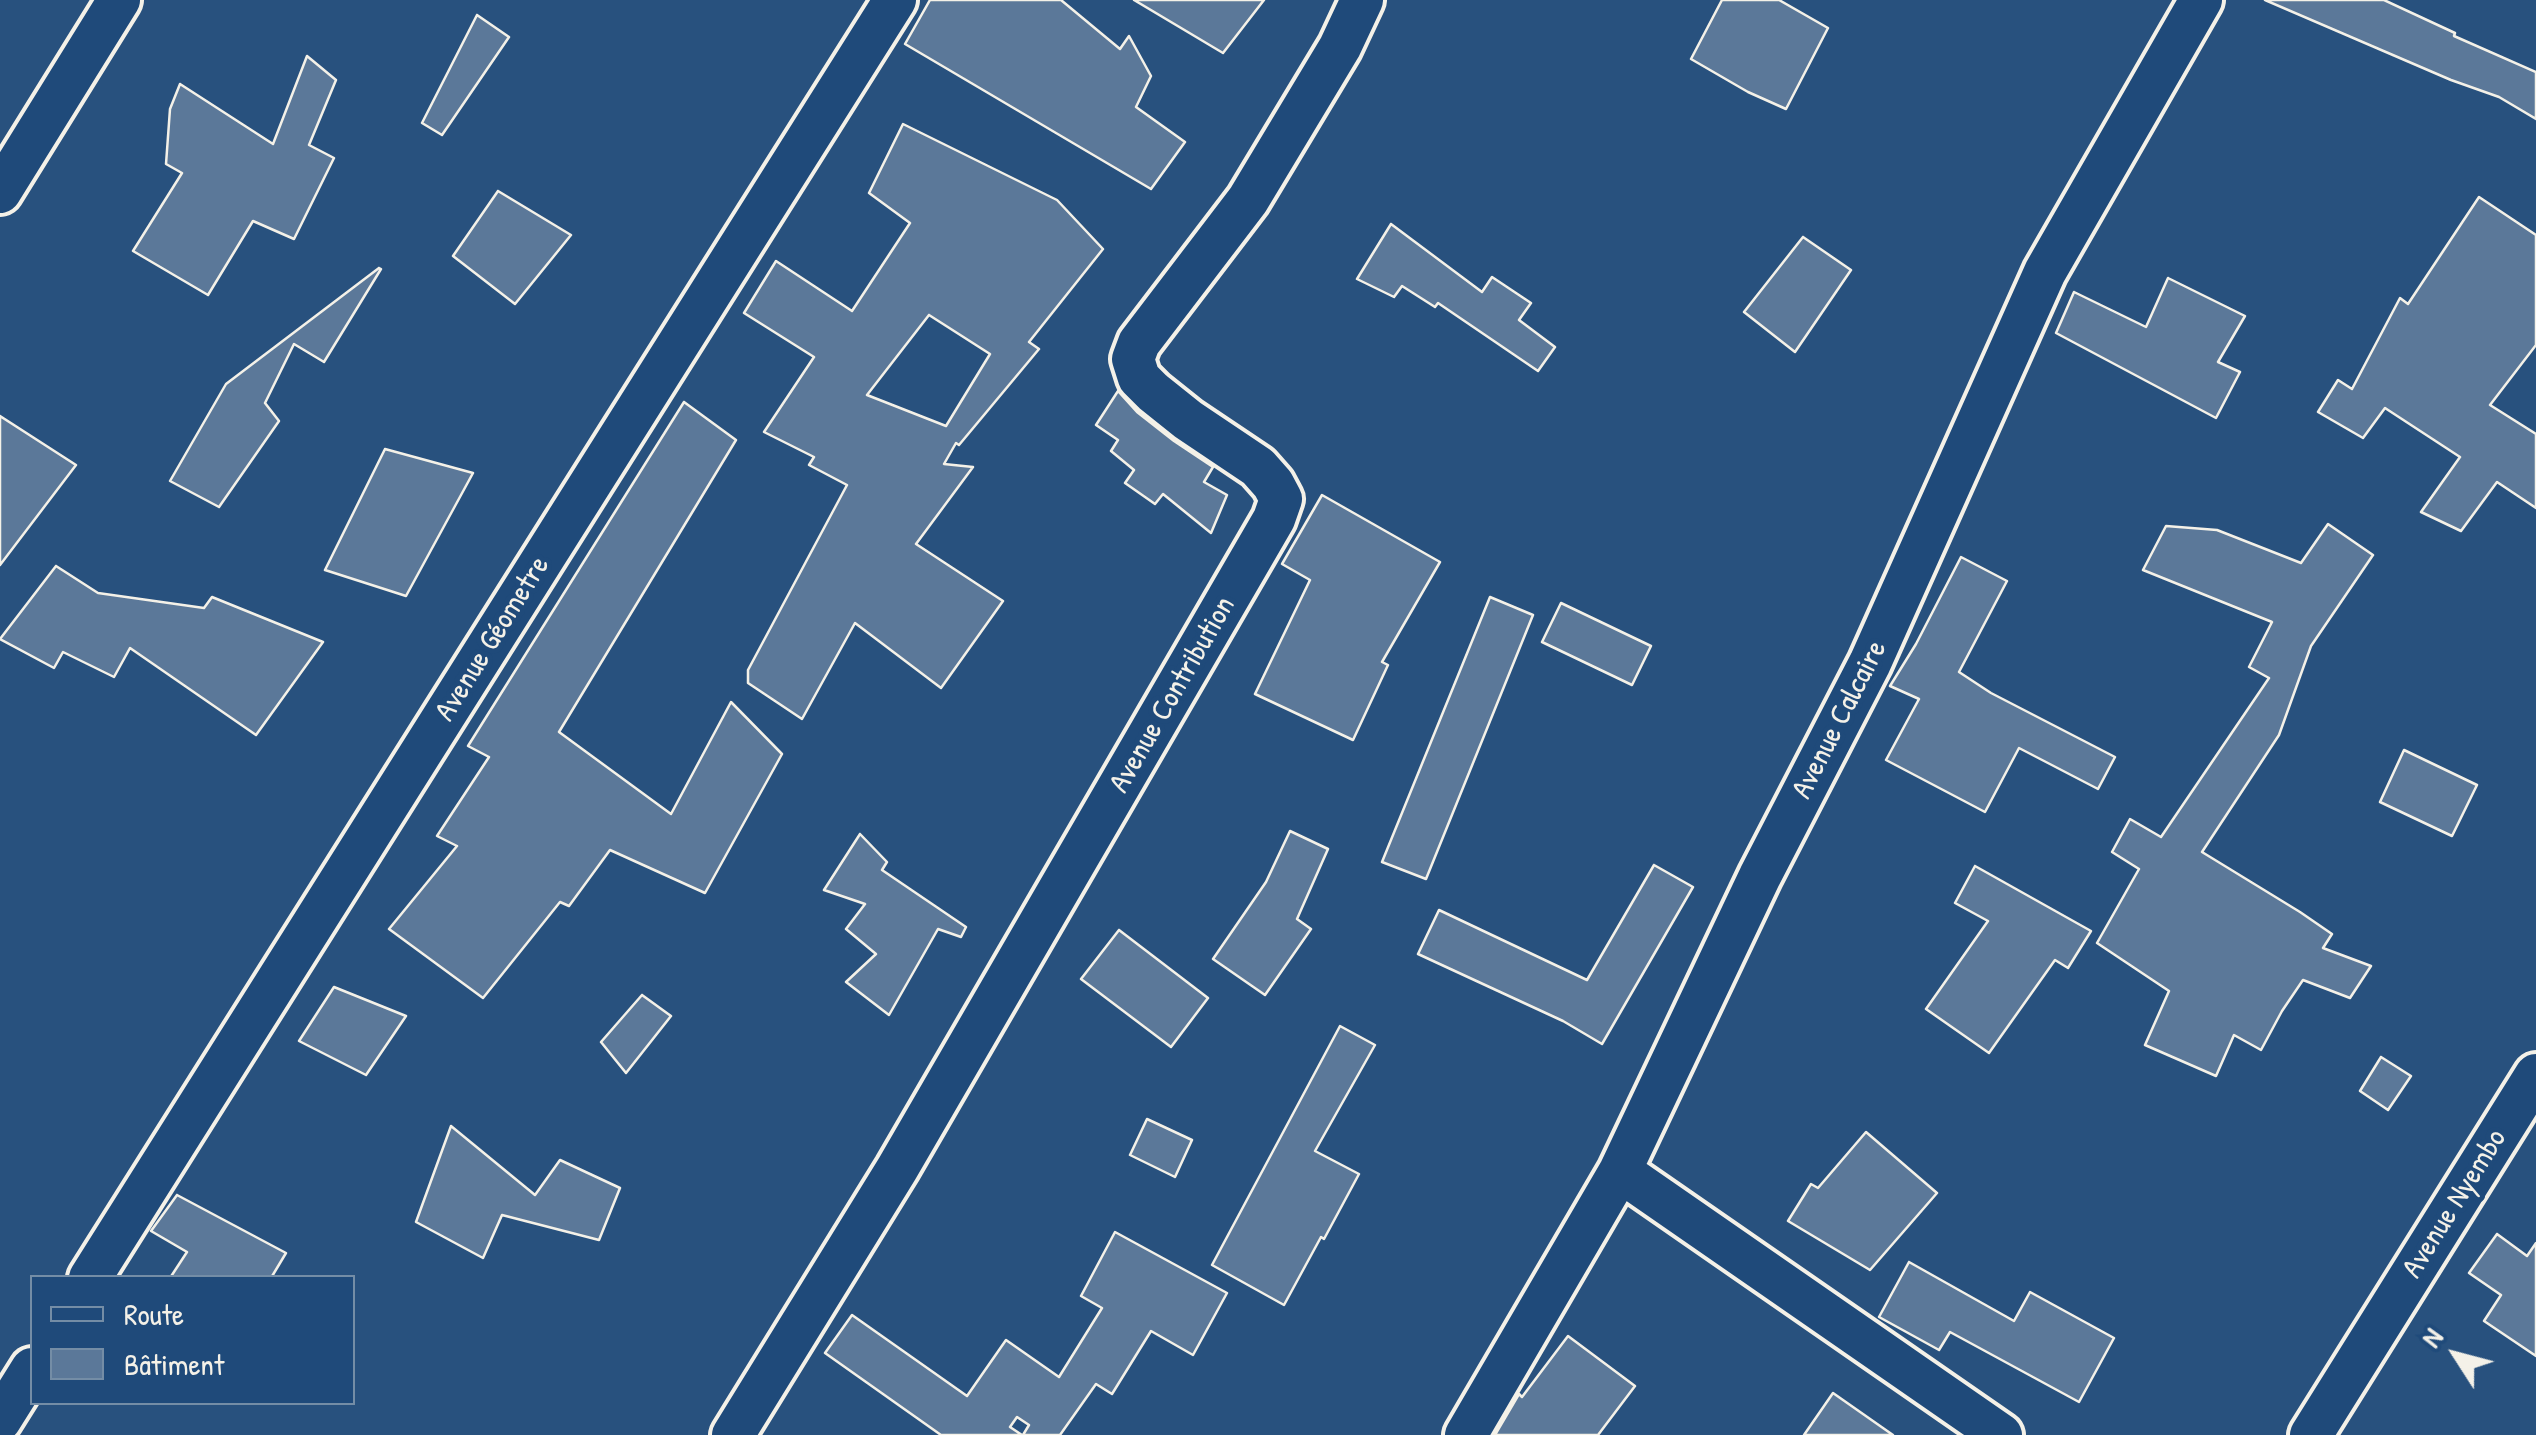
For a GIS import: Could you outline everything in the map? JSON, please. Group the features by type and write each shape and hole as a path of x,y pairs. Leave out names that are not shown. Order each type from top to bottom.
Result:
{"street":[{"path":"0,192 119,0"},
{"name":"Avenue Géometre","path":"92,1275 895,0"},
{"name":"Avenue Contribution","path":"733,1435 897,1168 1274,519 1281,498 1258,467 1153,392 1139,378 1133,360 1144,336 1248,200 1340,47 1362,0"},
{"name":"Avenue Calcaire","path":"1466,1435 1620,1171 1760,876 1870,662 2044,272 2201,0"},
{"name":"Avenue Nyembo","path":"2312,1435 2536,1075"},
{"path":"1620,1171 2001,1435"},
{"path":"0,1420 30,1372"}],"building":[{"path":"930,0 1061,0 1120,49 1129,36 1151,76 1136,107 1185,142 1151,189 905,44"},
{"path":"1134,0 1264,0 1223,53"},
{"path":"1722,0 1779,0 1828,28 1786,109 1691,59"},
{"path":"2265,0 2384,0 2536,72 2536,119 2499,97"},
{"path":"477,15 509,37 442,135 422,123"},
{"path":"307,56 336,80 309,145 334,158 294,239 253,221 208,295 133,251 182,173 166,164 170,109 180,84 273,144"},
{"path":"903,124 1057,200 1103,249 1029,342 1039,349 959,445 956,443 944,464 973,467 916,544 1003,601 941,688 855,623 802,719 748,683 748,670 847,485 809,465 814,457 764,432 814,357 744,313 776,261 852,311 910,223 869,193","holes":["929,315 990,354 946,426 867,395"]},
{"path":"498,191 571,235 515,304 453,256"},
{"path":"2479,197 2536,235 2536,345 2490,405 2536,434 2536,508 2497,482 2461,531 2421,512 2460,457 2385,408 2363,438 2318,412 2338,380 2352,389 2400,298 2408,304"},
{"path":"1391,224 1482,292 1492,277 1531,303 1519,320 1555,347 1538,371 1438,303 1435,307 1402,286 1394,297 1357,279"},
{"path":"1803,237 1851,270 1795,352 1744,312"},
{"path":"379,268 324,362 294,344 265,403 279,421 219,507 170,481 226,384"},
{"path":"2168,278 2245,316 2218,362 2240,372 2216,418 2056,333 2074,292 2146,327"},
{"path":"1118,391 1137,412 1213,467 1204,482 1227,495 1211,533 1163,494 1155,504 1125,483 1134,470 1111,451 1118,440 1096,425"},
{"path":"684,402 736,440 559,732 671,814 731,702 782,754 705,893 610,850 569,906 560,902 483,998 389,929 457,846 437,836 489,757 468,746"},
{"path":"0,416 76,465 0,565"},
{"path":"385,449 473,473 406,596 325,570"},
{"path":"1322,495 1440,562 1382,662 1388,665 1353,740 1255,694 1310,580 1282,564"},
{"path":"2328,524 2373,555 2311,646 2279,735 2202,852 2332,934 2323,948 2371,966 2350,998 2303,980 2261,1050 2234,1035 2216,1076 2145,1045 2169,991 2097,943 2139,869 2112,852 2130,819 2161,837 2269,678 2249,667 2272,622 2143,570 2166,526 2217,530 2301,563"},
{"path":"1961,557 2007,581 1959,672 1991,693 2115,757 2098,789 2019,748 1985,812 1886,760 1919,699 1890,686"},
{"path":"56,566 98,593 204,608 212,597 323,642 256,735 130,648 114,677 63,652 54,668 0,639"},
{"path":"1490,597 1533,615 1426,879 1382,862"},
{"path":"1561,603 1651,646 1632,685 1542,642"},
{"path":"2404,750 2477,785 2452,836 2380,802"},
{"path":"1290,831 1328,849 1297,919 1311,929 1265,995 1213,959 1266,882"},
{"path":"860,834 887,862 882,870 966,927 961,937 938,929 889,1015 846,982 876,954 846,929 865,904 824,890"},
{"path":"1654,865 1693,887 1602,1044 1563,1021 1418,954 1439,910 1587,980"},
{"path":"1975,866 2091,931 2068,968 2055,960 1989,1053 1926,1009 1988,921 1955,903"},
{"path":"1119,930 1208,998 1171,1047 1081,979"},
{"path":"334,987 406,1016 366,1075 299,1041"},
{"path":"642,995 671,1016 626,1073 601,1042"},
{"path":"1340,1026 1375,1045 1315,1151 1359,1174 1284,1305 1212,1265"},
{"path":"2381,1057 2411,1076 2388,1110 2360,1091"},
{"path":"1147,1119 1192,1140 1175,1177 1130,1155"},
{"path":"451,1126 535,1195 560,1160 620,1188 599,1240 502,1215 483,1258 416,1222"},
{"path":"1866,1132 1937,1193 1870,1270 1788,1221 1811,1184 1818,1188"},
{"path":"177,1195 286,1253 273,1275 172,1275 187,1252 151,1231"},
{"path":"1115,1232 1227,1293 1193,1355 1151,1331 1112,1394 1096,1384 1060,1435 1023,1435 1029,1425 1017,1417 1010,1427 1022,1435 941,1435 825,1353 852,1315 967,1396 1006,1340 1059,1377 1102,1308 1081,1296"},
{"path":"2497,1234 2527,1256 2536,1243 2536,1356 2484,1321 2501,1295 2469,1273"},
{"path":"1909,1262 2014,1321 2030,1292 2114,1338 2079,1402 1950,1332 1939,1350 1879,1317"},
{"path":"1568,1336 1635,1386 1598,1435 1495,1435 1519,1394 1522,1397"},
{"path":"1833,1393 1893,1435 1804,1435"}]}
